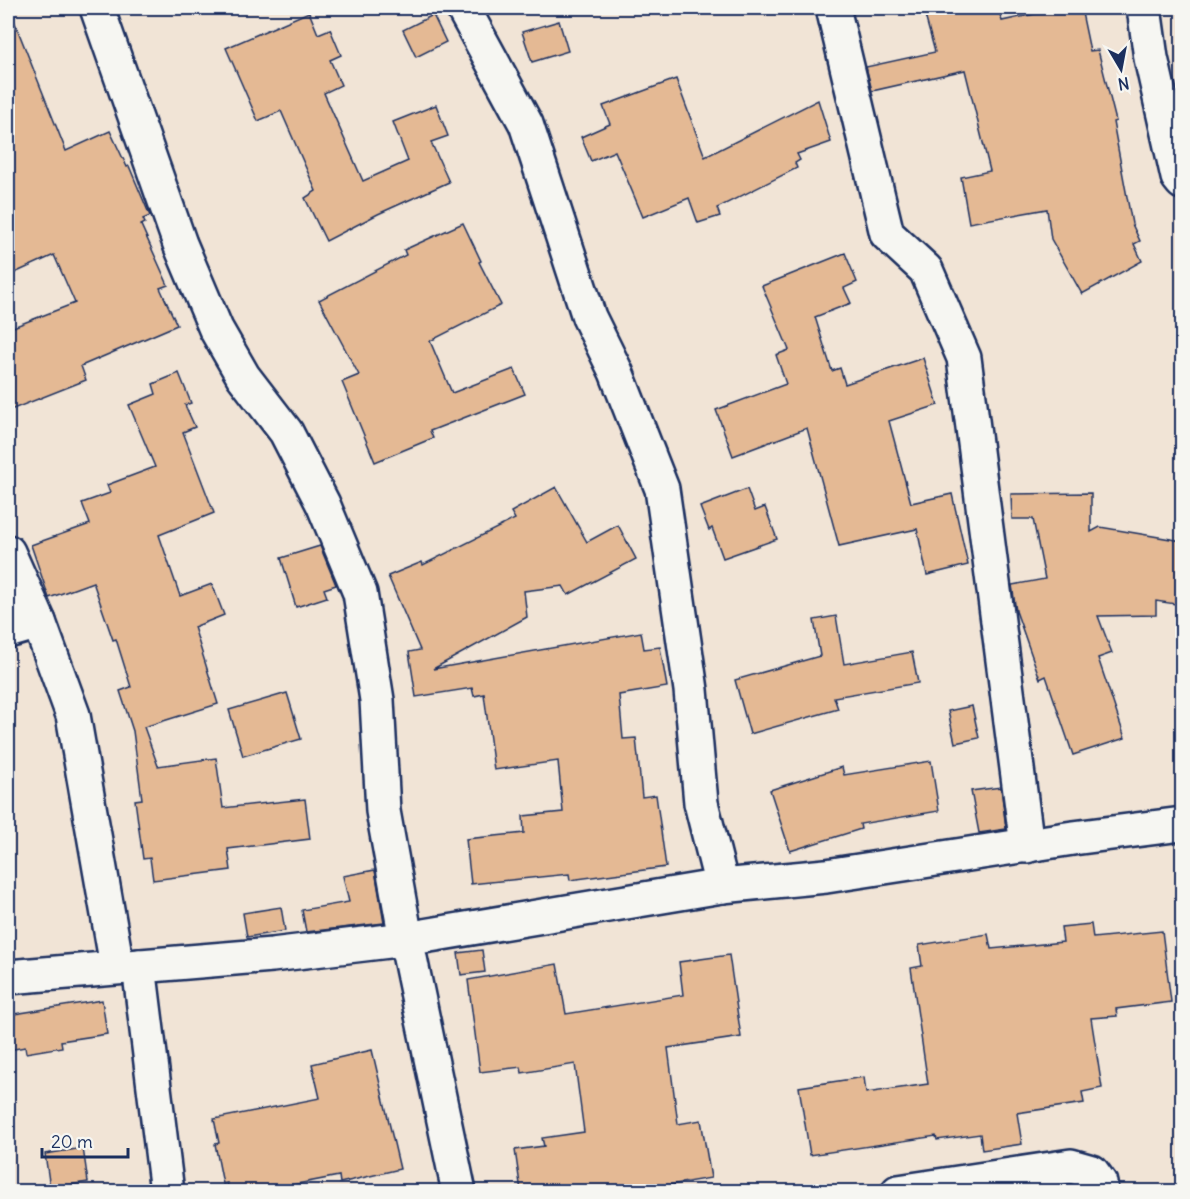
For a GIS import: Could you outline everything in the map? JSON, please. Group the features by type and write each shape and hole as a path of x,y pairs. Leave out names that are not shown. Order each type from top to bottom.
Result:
{"street":[{"path":"97,8 180,244 216,329 243,376 286,432 323,504 360,593 377,700 383,811 406,939 459,1191"},
{"path":"463,8 526,124 589,317 616,372 662,489 691,690 700,803 722,886"},
{"path":"833,8 887,234 926,270 964,358 1027,846"},
{"path":"1144,8 1151,58 1178,177 1182,182"},
{"path":"8,552 39,622 73,716 128,966 167,1191"},
{"path":"8,631 39,622"},
{"path":"8,977 272,955 406,939 722,886 826,876 1182,824"},
{"path":"898,1191 1071,1166 1092,1172 1100,1183 1101,1191"}],"building":[{"path":"8,8 66,151 110,131 127,167 129,166 150,216 143,219 145,223 141,225 168,285 160,288 177,325 81,366 86,380 8,411 8,329 75,303 54,255 8,276 8,236 14,232 8,216"},
{"path":"923,8 998,8 1002,21 1063,8 1081,8 1090,51 1098,50 1116,121 1113,122 1132,224 1140,241 1134,244 1142,261 1082,294 1051,239 1047,209 969,223 961,177 990,171 965,70 872,91 866,67 935,52"},
{"path":"309,12 318,34 330,29 341,55 330,60 341,85 324,93 363,181 408,161 393,122 436,105 448,136 431,142 449,182 378,214 326,241 305,198 316,191 281,111 258,121 226,48"},
{"path":"433,15 446,42 416,57 403,30"},
{"path":"559,21 568,51 532,62 522,32"},
{"path":"676,79 705,157 818,100 831,142 797,154 800,160 795,163 797,168 717,208 720,216 698,223 689,198 643,217 615,151 591,161 581,137 610,124 603,106"},
{"path":"463,223 481,261 479,262 501,305 430,341 452,393 514,369 525,394 430,431 433,438 375,462 342,382 359,375 319,300 406,255 404,250"},
{"path":"845,253 857,282 844,288 851,303 815,317 832,371 840,368 845,384 923,358 938,405 889,421 911,503 952,494 968,565 927,575 917,529 839,546 807,428 733,456 716,410 786,384 776,355 789,350 762,286"},
{"path":"179,373 191,403 185,405 195,427 183,432 214,513 159,535 180,596 212,584 224,615 194,627 218,704 144,727 158,766 216,758 223,808 305,799 310,839 228,849 231,870 153,880 150,858 143,859 135,800 142,799 133,731 120,691 131,687 116,639 113,640 93,582 49,598 31,545 90,524 82,503 110,493 107,485 155,467 129,405 156,394 153,384"},
{"path":"556,487 587,542 618,525 636,559 568,595 563,586 524,591 527,617 433,669 641,632 644,649 660,647 667,687 619,695 623,739 636,738 642,797 656,795 666,867 570,880 569,874 471,884 466,839 524,833 523,816 563,812 558,761 494,770 484,694 474,696 472,688 416,697 409,652 420,650 388,576 422,562 423,565 515,519 511,512"},
{"path":"747,489 755,511 765,507 777,539 723,558 712,528 709,530 700,507"},
{"path":"1091,493 1091,532 1100,527 1182,541 1182,605 1156,601 1156,615 1098,616 1112,653 1098,658 1125,738 1073,755 1046,676 1040,679 1016,611 1012,585 1045,579 1033,519 1012,519 1011,494"},
{"path":"320,546 336,585 324,589 327,597 296,607 281,558"},
{"path":"836,616 844,664 912,652 918,683 834,697 838,709 750,734 735,680 820,656 814,620"},
{"path":"287,693 301,739 243,756 229,710"},
{"path":"972,706 979,738 955,743 948,711"},
{"path":"931,761 939,811 860,824 861,829 790,851 770,790 842,767 844,775"},
{"path":"1001,787 1006,829 979,833 971,791"},
{"path":"375,870 384,923 306,932 302,910 349,902 343,876"},
{"path":"281,907 285,931 247,937 243,913"},
{"path":"1091,924 1093,938 1162,931 1171,1002 1116,1009 1117,1016 1091,1018 1102,1088 1082,1092 1084,1103 1017,1113 1022,1144 982,1150 980,1134 937,1140 936,1136 810,1155 799,1087 864,1077 866,1093 928,1084 911,968 922,966 919,945 988,934 991,949 1063,942 1061,927"},
{"path":"482,950 485,972 461,975 458,953"},
{"path":"729,955 741,1037 668,1048 678,1124 701,1120 711,1178 635,1191 521,1191 515,1150 544,1146 542,1138 584,1132 575,1064 522,1073 521,1067 480,1072 468,980 557,964 566,1014 683,995 679,962"},
{"path":"102,1000 107,1034 61,1041 62,1047 26,1053 25,1047 8,1050 8,1015"},
{"path":"372,1050 400,1169 340,1183 339,1176 261,1191 229,1191 227,1183 223,1184 215,1144 219,1143 214,1119 320,1098 312,1064"},
{"path":"83,1148 88,1182 50,1188 45,1154"}]}
